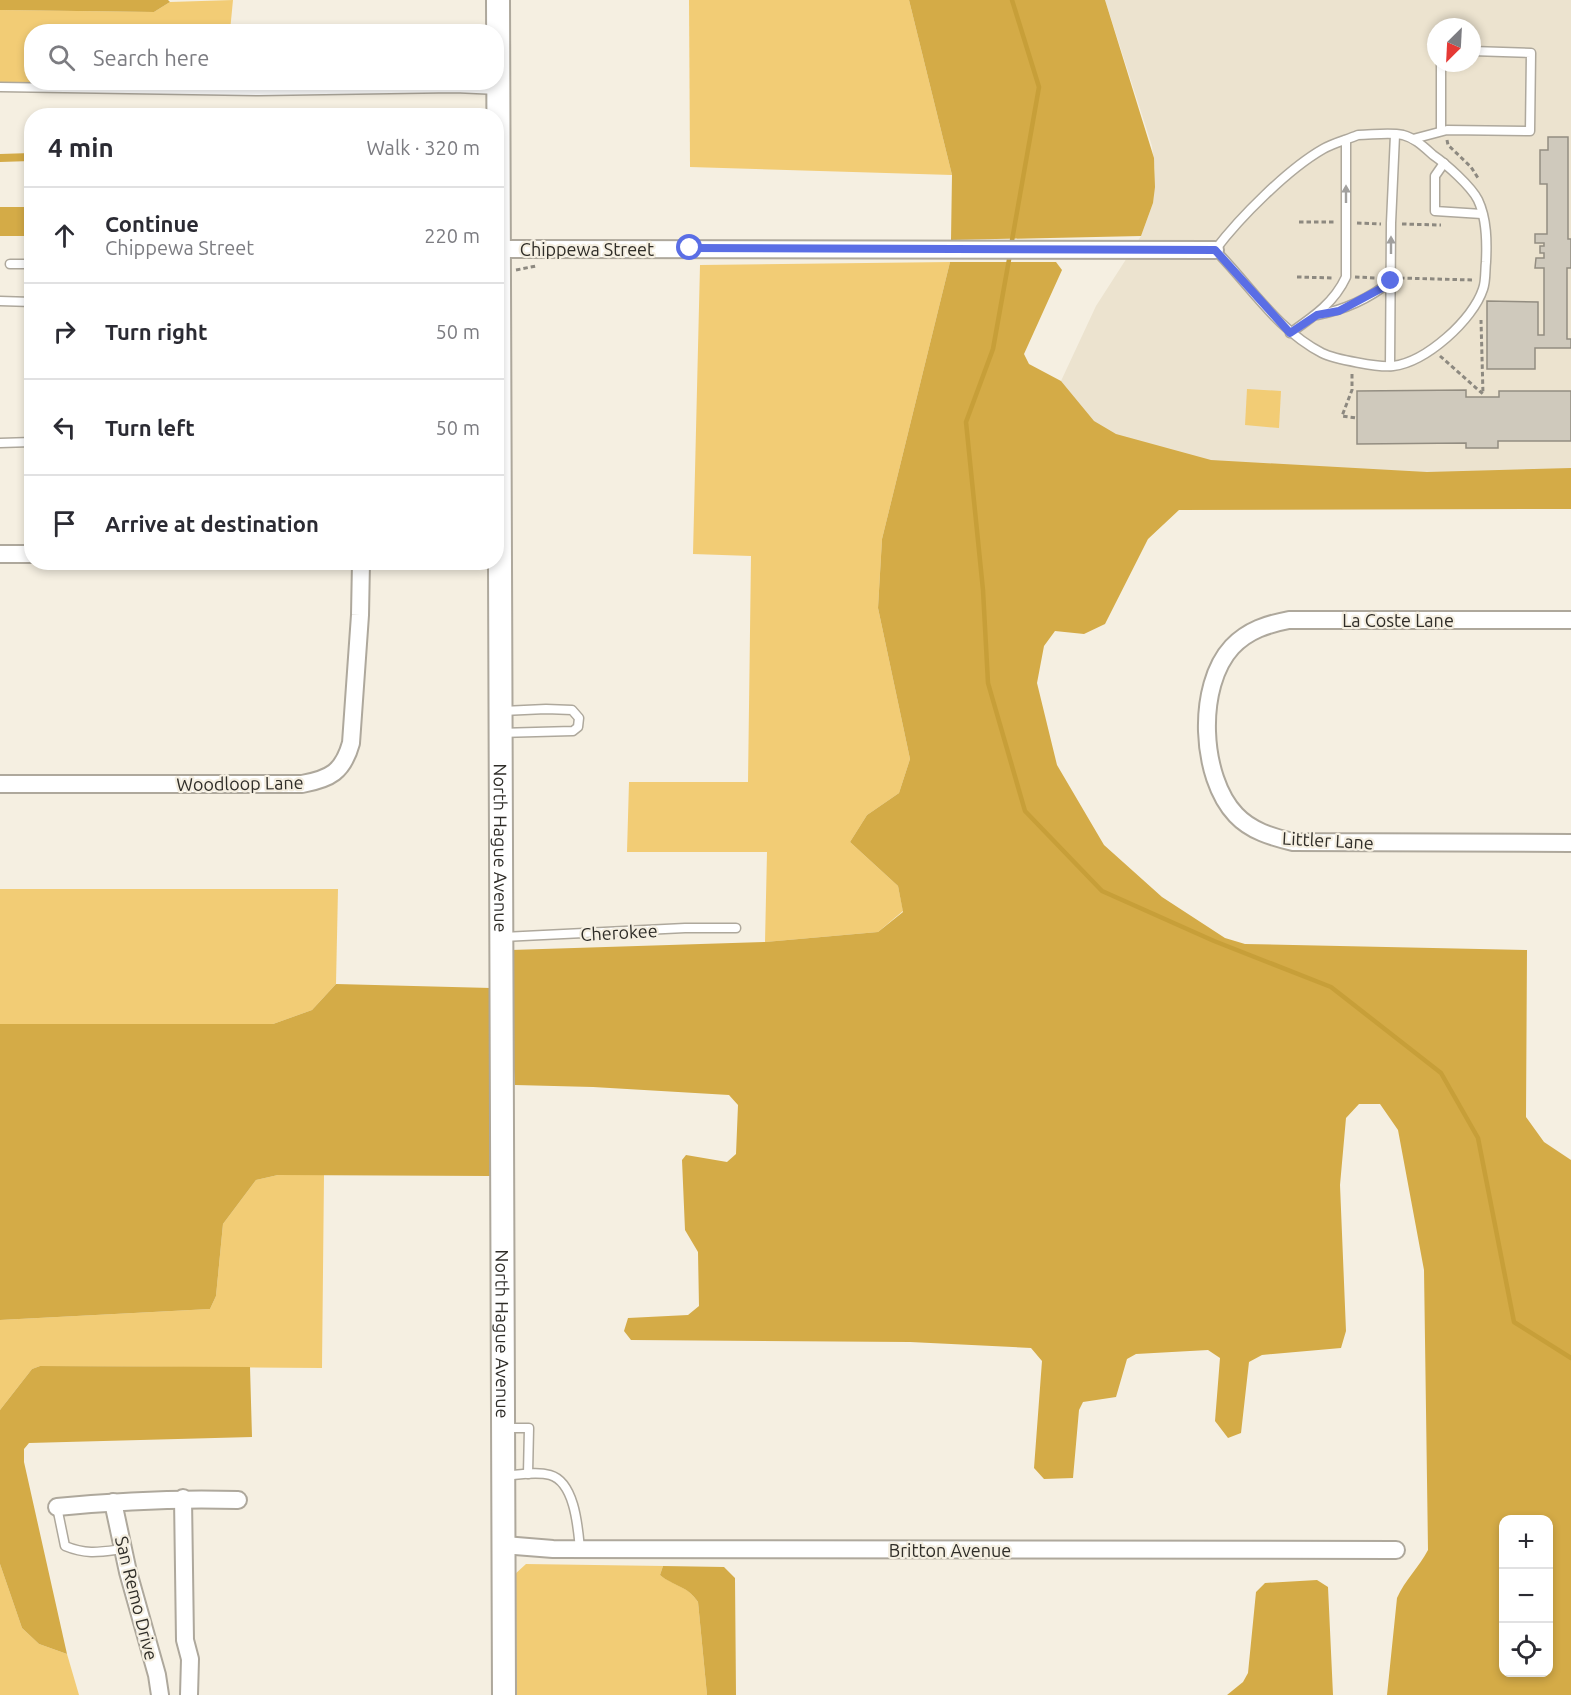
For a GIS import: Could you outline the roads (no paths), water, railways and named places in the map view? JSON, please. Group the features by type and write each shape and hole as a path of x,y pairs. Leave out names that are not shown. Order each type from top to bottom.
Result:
{"main road":[{"name":"North Hague Avenue","path":"498,0 498,24"},
{"name":"North Hague Avenue","path":"498,90 498,108"},
{"name":"North Hague Avenue","path":"498,570 504,1695"}],"street":[{"name":"Chippewa Street","path":"504,249 1215,250"},
{"path":"0,554 24,554"},
{"name":"Woodloop Lane","path":"0,784 302,784 328,777 339,769 347,756 351,743 361,570"},
{"name":"La Coste Lane","path":"1232,648 1250,633 1269,624 1289,620 1571,620"},
{"name":"Littler Lane","path":"1232,648 1221,662 1213,680 1208,722 1209,755 1214,778 1222,797 1236,815 1252,828 1272,837 1293,842 1571,843"},
{"path":"57,1507 183,1498 238,1500"},
{"name":"San Remo Drive","path":"183,1498 184,1640 190,1659 189,1695"},
{"name":"San Remo Drive","path":"114,1502 123,1549 157,1675 160,1695"},
{"name":"Britton Avenue","path":"503,1545 553,1549 1396,1550"}],"lane":[{"path":"1413,139 1441,130 1530,131 1531,53 1481,51"},
{"path":"1440,72 1441,130"},
{"path":"0,87 24,87"},
{"path":"194,90 324,90"},
{"path":"1358,135 1395,135 1413,139 1444,163 1478,199 1488,241 1484,285 1473,310 1444,339 1419,357 1390,366 1353,362 1324,355 1290,333 1215,250 1293,169 1324,148 1358,135"},
{"path":"1390,366 1391,223 1395,135"},
{"path":"1290,333 1317,315 1338,293 1346,277 1346,140"},
{"path":"1444,163 1436,176 1435,211 1482,214"},
{"path":"10,264 24,264"},
{"path":"1317,315 1339,311 1391,281"},
{"path":"0,302 24,302"},
{"path":"0,442 24,442"},
{"path":"546,709 572,710 579,718 578,727 573,731 500,722 546,709"},
{"name":"Cherokee","path":"501,937 685,928 736,928"},
{"path":"503,1428 530,1428 528,1474"},
{"path":"503,1476 552,1475 562,1480 577,1519 580,1549"},
{"path":"57,1507 65,1546 93,1553 123,1549"}],"waterway":[{"path":"1011,246 1039,87 1012,0"},
{"path":"1010,254 993,349 966,422 983,590 988,683 1025,811 1102,891 1214,941 1331,987 1441,1073 1478,1138 1514,1322 1571,1358"}]}
